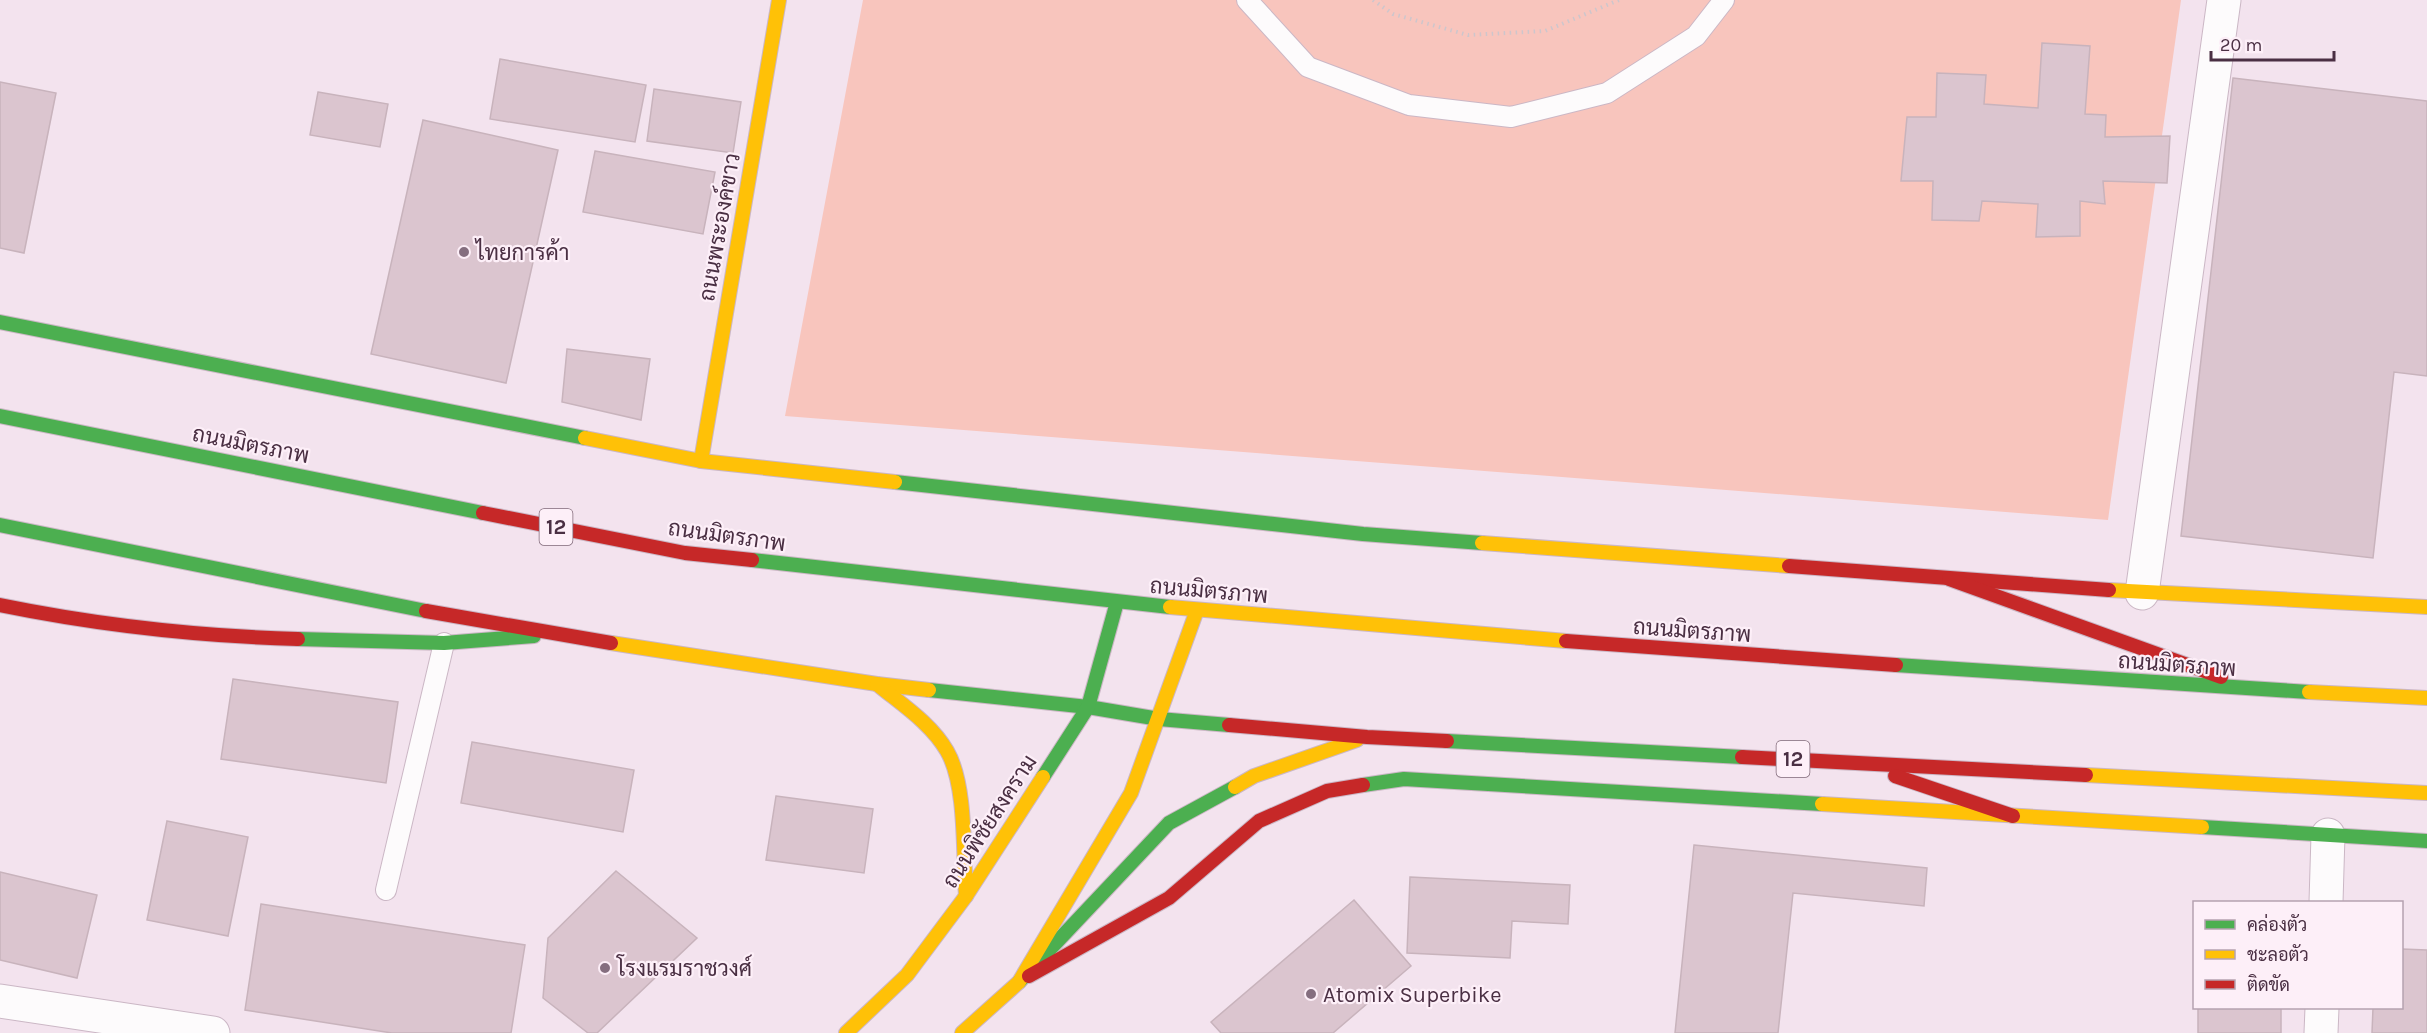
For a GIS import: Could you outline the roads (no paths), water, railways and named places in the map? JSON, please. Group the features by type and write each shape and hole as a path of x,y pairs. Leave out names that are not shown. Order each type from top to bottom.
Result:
{"main road":[{"name":"ถนนพระองค์ขาว","path":"701,460 779,0"},
{"path":"0,322 701,460 1364,534 2142,593 2427,607"},
{"name":"ถนนมิตรภาพ","path":"0,416 685,553 1197,610 1607,645 2258,690 2427,698"},
{"name":"12","path":"0,525 401,608 554,634 877,684 1088,707 1159,719 1367,737 2427,794"},
{"path":"1949,579 2258,690"},
{"name":"ถนนพิชัยสงคราม","path":"846,1033 907,975 966,896 1088,707 1117,602"},
{"path":"0,605 75,621 265,638 444,643 554,634"},
{"path":"1019,982 1131,793 1197,610"},
{"path":"877,684 922,722 947,752 959,785 966,896"},
{"path":"962,1033 1019,982 1169,824 1254,776 1367,737"},
{"path":"1857,763 2013,816"},
{"path":"1019,982 1169,898 1259,821 1327,791 1404,779 2427,841"}],"street":[{"path":"2142,593 2224,0"},
{"path":"2325,901 2328,835"},
{"path":"0,1001 213,1033"},
{"path":"2321,1033 2322,1009"}],"lane":[{"path":"1247,0 1308,68 1409,105 1511,117 1607,93 1696,36 1724,0"},
{"path":"387,890 444,643"}],"place":[{"name":"ไทยการค้า","path":"464,252"},
{"name":"โรงแรมราชวงศ์","path":"605,968"},
{"name":"Atomix Superbike","path":"1311,994"}]}
